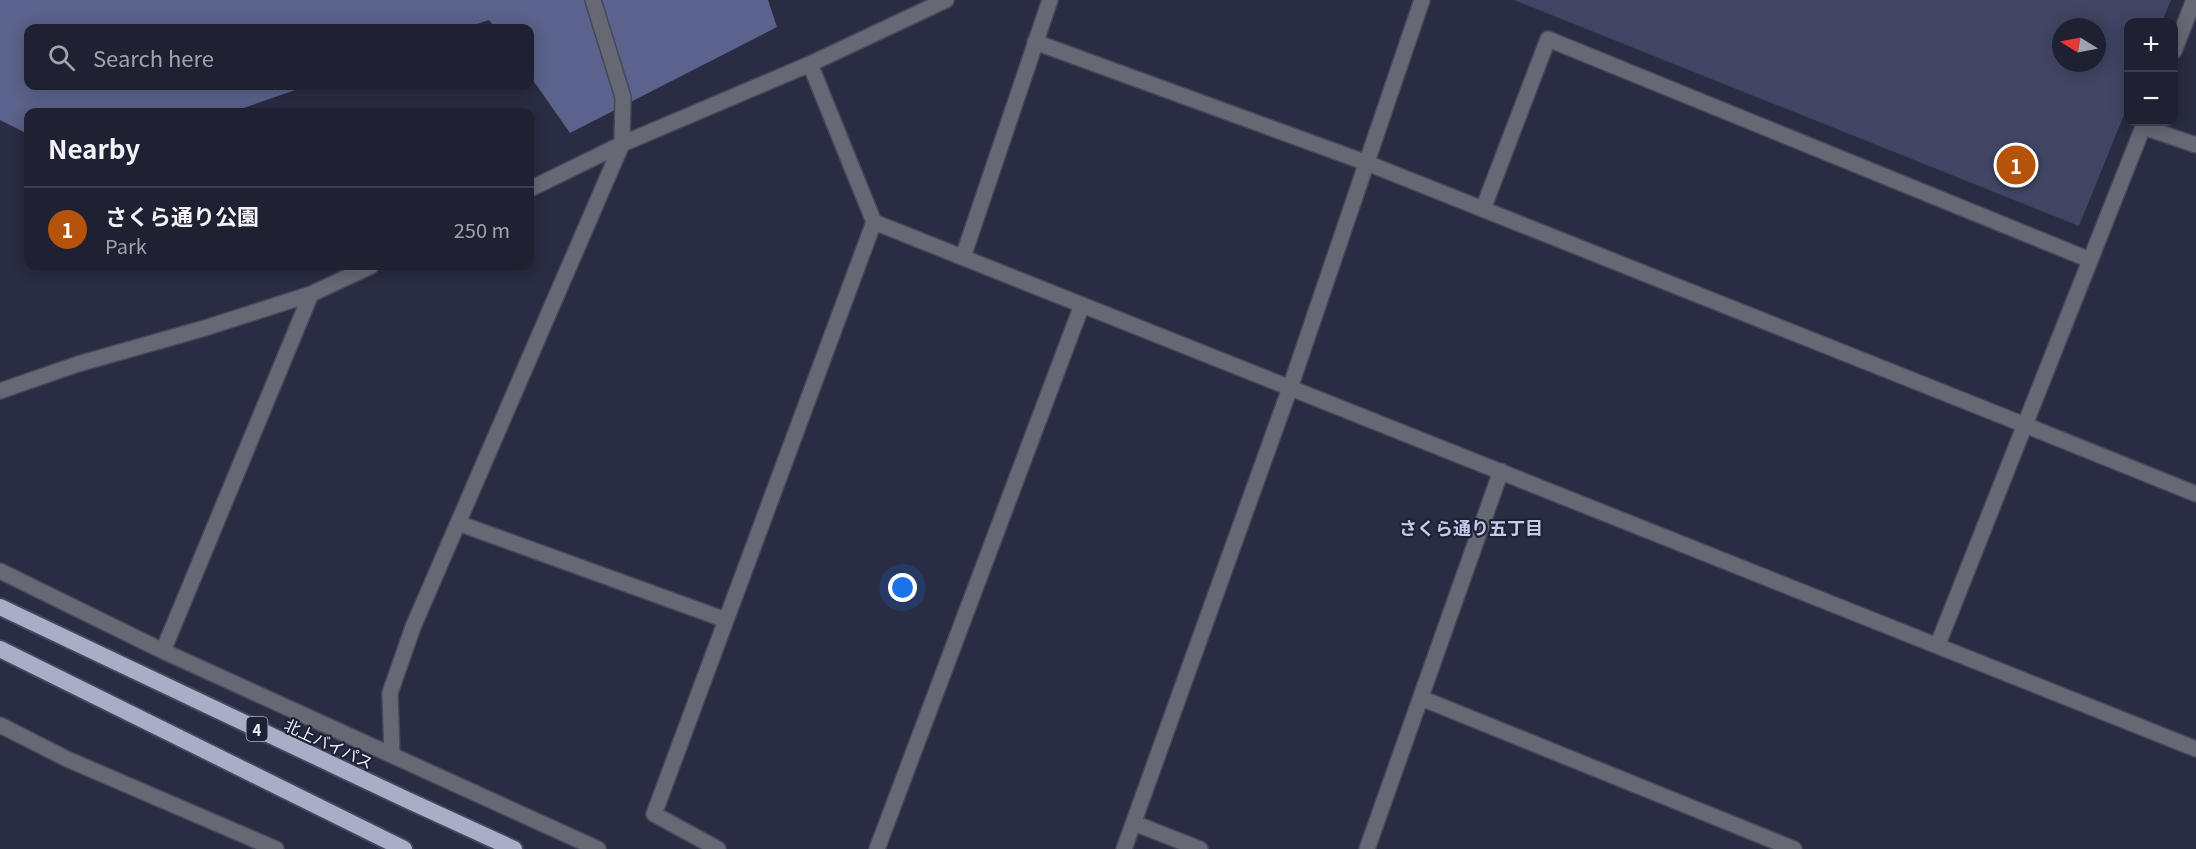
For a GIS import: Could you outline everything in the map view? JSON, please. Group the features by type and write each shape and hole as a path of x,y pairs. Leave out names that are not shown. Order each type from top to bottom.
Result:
{"highway":[{"name":"北上バイパス","path":"0,607 514,849"},
{"path":"0,649 404,849"}],"street":[{"path":"392,755 390,693 413,627 622,144 623,96 594,0"},
{"path":"534,187 622,144 810,64 946,0"},
{"path":"963,257 1050,0"},
{"path":"1124,849 1290,388 1422,0"},
{"path":"2178,41 2194,0"},
{"path":"1483,209 1548,39 2090,260"},
{"path":"1035,42 1367,163 2196,494"},
{"path":"718,849 654,814 874,222 810,64"},
{"path":"1938,644 2143,126"},
{"path":"2149,126 2196,145"},
{"path":"874,222 1938,644 2196,749"},
{"path":"0,391 78,364 205,328 311,294 362,270"},
{"path":"163,651 311,294"},
{"path":"877,849 1082,305"},
{"path":"1367,849 1501,471"},
{"path":"458,523 726,620"},
{"path":"0,571 163,651 598,849"},
{"path":"1421,698 1794,849"},
{"path":"0,725 67,759 276,849"},
{"path":"1134,823 1200,849"}],"shaded area":[{"path":"0,0 768,0 777,27 570,133 534,82 534,24 492,24 489,20 477,24 24,24 24,90 295,90 244,108 24,108 24,132 0,120"},
{"path":"1514,0 2171,0 2164,18 2124,18 2124,115 2079,226"}],"place":[{"name":"さくら通り公園","path":"2016,165"}],"district":[{"name":"さくら通り五丁目","path":"1471,527"}]}
